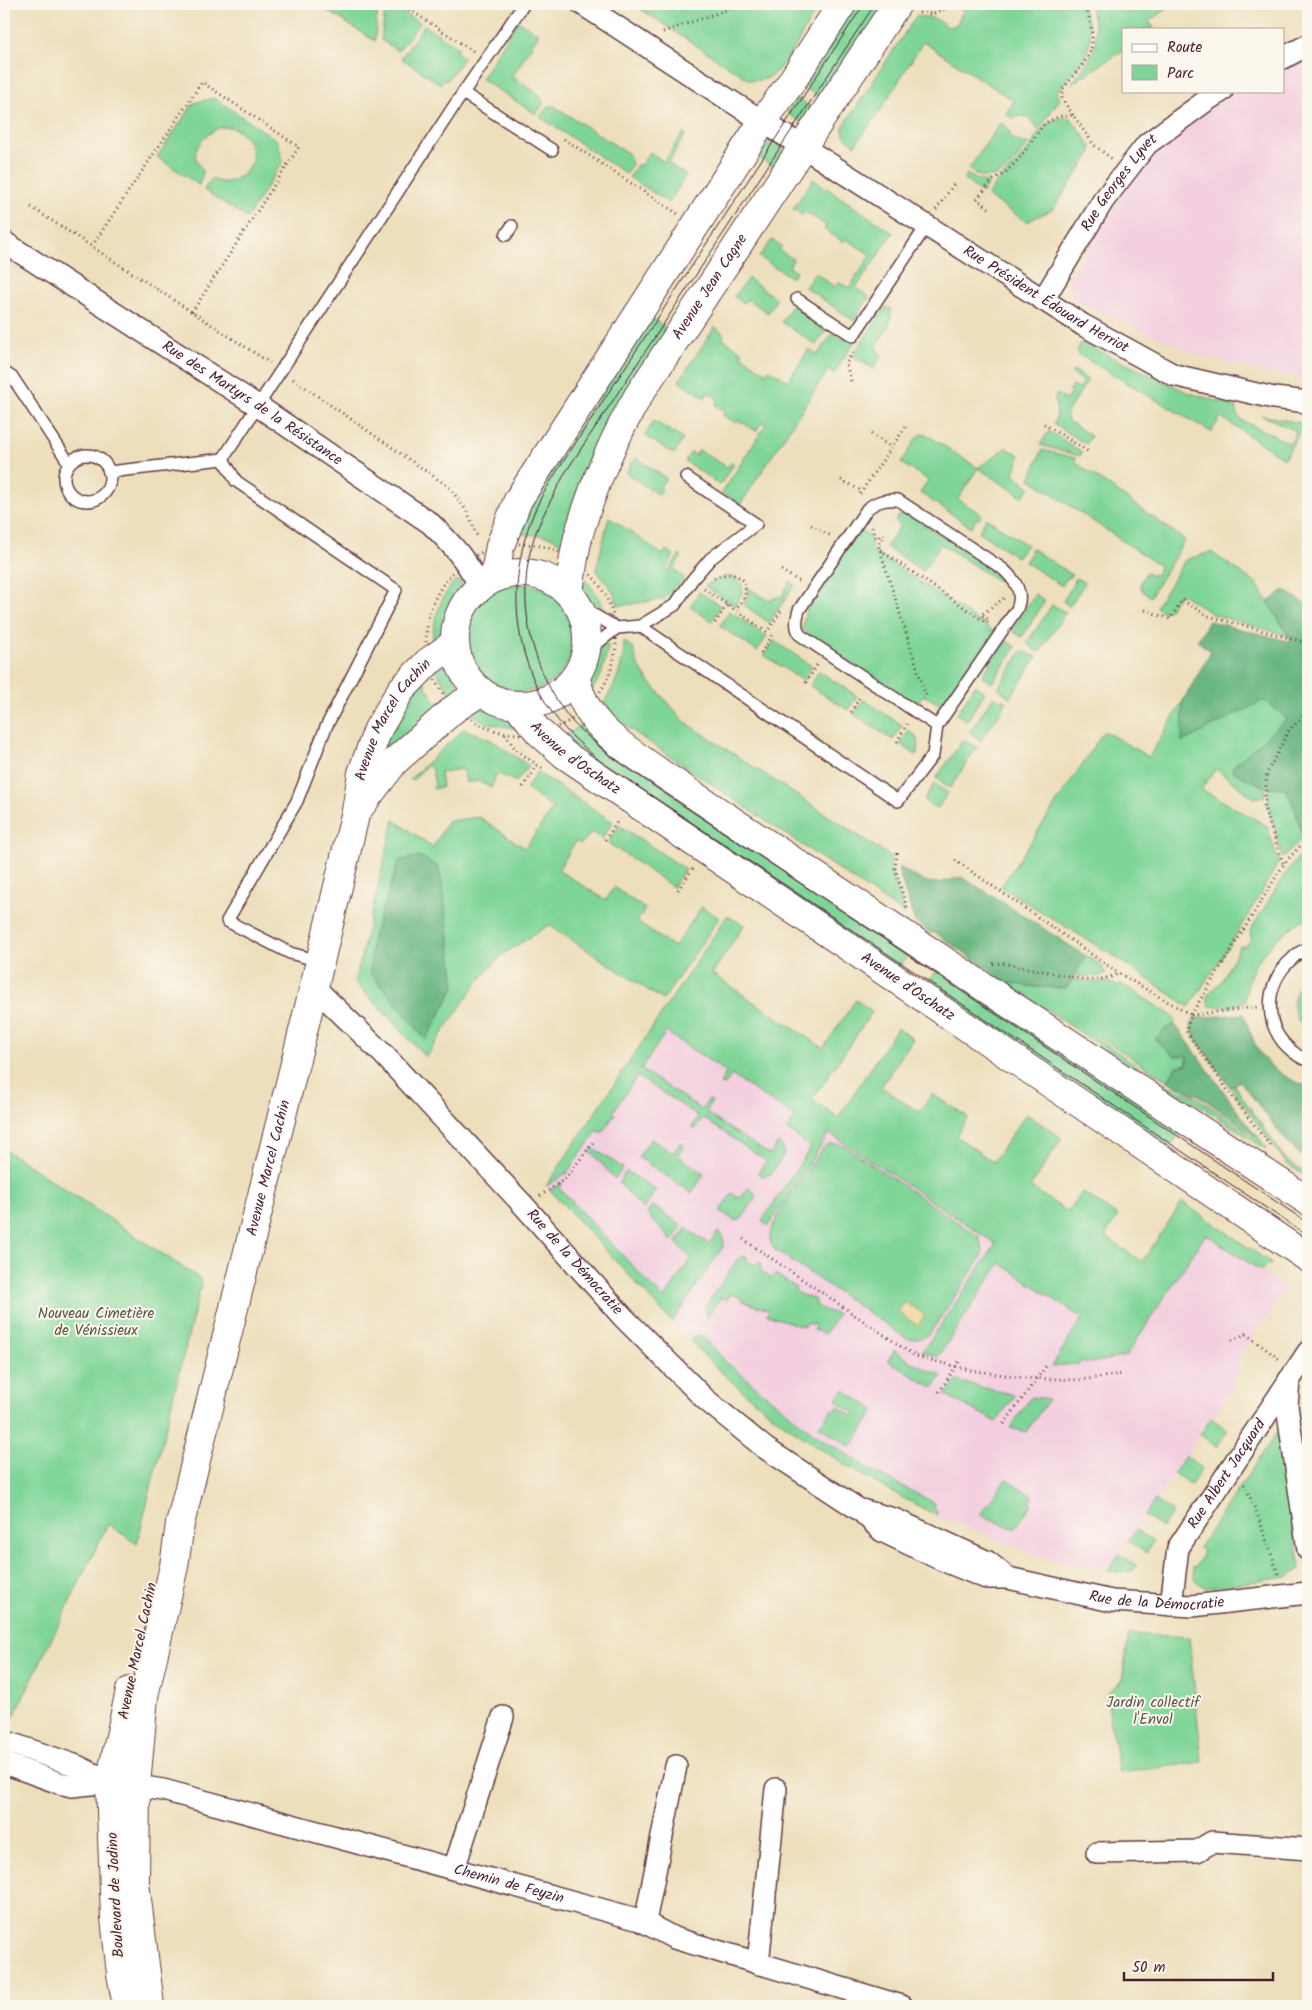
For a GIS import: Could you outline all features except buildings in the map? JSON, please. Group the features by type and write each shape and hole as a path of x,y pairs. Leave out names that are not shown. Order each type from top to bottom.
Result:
{"street":[{"path":"582,4 763,121"},
{"path":"487,582 518,500 763,121 790,84 842,4"},
{"name":"Avenue Jean Cagne","path":"574,600 574,562 580,529 600,471 617,433 638,396 804,146 905,8"},
{"path":"1284,57 1308,45"},
{"name":"Rue Georges Lyvet","path":"1043,300 1103,201 1147,144 1220,92"},
{"name":"Rue Président Édouard Herriot","path":"763,121 1083,325 1174,375 1274,398 1308,402"},
{"name":"Rue des Martyrs de la Résistance","path":"4,242 258,406 430,523 487,582"},
{"path":"532,573 556,582 574,600 586,626 586,652 576,680 555,697 532,705 518,706 498,702 480,692 462,670 455,643 456,627 460,612 469,598 487,582 510,574 532,573"},
{"name":"Avenue Marcel Cachin","path":"123,1784 157,1566 180,1524 356,811 362,773 378,729 402,690 428,662 455,643"},
{"path":"576,680 585,707 596,724 663,775 1308,1201"},
{"name":"Avenue Marcel Cachin","path":"356,811 395,761 454,709 480,692"},
{"name":"Avenue d'Oschatz","path":"518,706 539,732 565,755 908,985 1308,1258"},
{"name":"Rue de la Démocratie","path":"316,974 384,1055 526,1208 623,1317 705,1399 765,1448 858,1509 894,1519 988,1562 1008,1578 1112,1602 1192,1606 1308,1593"},
{"name":"Rue Albert Jacquard","path":"1171,1605 1178,1548 1233,1464 1285,1370 1308,1352"},
{"path":"1285,1370 1287,1406 1308,1550"},
{"path":"454,1869 503,1717"},
{"name":"Chemin de Feyzin","path":"4,1741 123,1784"},
{"name":"Chemin de Feyzin","path":"4,1763 58,1783 72,1786 123,1784 162,1790 454,1869 640,1920 674,1938 902,2006"},
{"path":"645,1922 676,1766"},
{"name":"Boulevard de Jodino","path":"123,1784 115,1918 121,1974 127,2006"},
{"name":"Boulevard de Jodino","path":"123,1784 150,2006"},
{"path":"758,1964 776,1789"},
{"path":"1097,1852 1196,1851 1212,1842 1308,1849"}],"lane":[{"path":"110,472 223,459 524,4"},
{"path":"463,94 552,150"},
{"path":"797,299 853,336 927,225"},
{"path":"4,372 13,378 69,463"},
{"path":"88,455 102,460 110,472 108,486 99,498 78,500 67,490 64,484 64,476 69,463 75,458 88,455"},
{"path":"223,459 236,481 396,590 326,727 297,801 227,921 290,953 316,974"},
{"path":"586,652 617,628 640,626 675,605 692,580 710,559 756,524 686,477"},
{"path":"640,626 898,801 932,755 937,726 1020,603 1018,588 1011,576 1003,569 898,500 876,502 867,509 799,610 796,619 796,629 800,635 937,726"},
{"path":"574,600 617,628"},
{"path":"1308,949 1302,950 1284,965 1271,989 1269,1005 1282,1043 1303,1060 1308,1060"}],"path":[{"path":"401,4 486,59"},
{"path":"638,40 742,4"},
{"path":"905,8 931,14 959,4"},
{"path":"1085,4 1093,31 1093,45 1077,72 1062,90 1062,99 1094,145 1126,170"},
{"path":"92,246 202,82 299,147 192,312"},
{"path":"989,208 977,199 993,180 1004,174 1018,160 1045,123 1060,116 1073,115"},
{"path":"563,138 678,214"},
{"path":"927,225 954,184"},
{"path":"851,381 846,364 860,341 853,336"},
{"path":"1044,424 1089,452"},
{"path":"871,434 891,447"},
{"path":"841,480 862,491"},
{"path":"867,509 876,538 881,534 884,536 878,544 926,696 922,704 927,701 929,703 937,726"},
{"path":"811,525 831,536"},
{"path":"530,544 540,546 563,555 574,562 590,574 609,599 617,628 618,640 612,672 596,702 585,707 566,721 539,732 505,734 473,722 454,709 439,690 428,662 425,635 430,611 440,590 466,561 481,551 500,546 530,544"},
{"path":"880,549 987,623 989,620 981,615 984,611 1018,588"},
{"path":"782,570 801,582"},
{"path":"736,610 745,596 745,582 737,575 725,574 707,581 701,587 767,632"},
{"path":"1144,610 1170,619 1182,600 1208,616 1308,644"},
{"path":"715,623 728,604"},
{"path":"761,653 773,635"},
{"path":"806,683 818,665"},
{"path":"851,712 861,695"},
{"path":"1284,864 1264,808 1267,772 1288,732 1308,710"},
{"path":"896,742 907,724"},
{"path":"523,787 537,765"},
{"path":"605,840 619,819"},
{"path":"1259,1133 1186,1031 1190,1015 1284,864 1308,837"},
{"path":"897,853 895,868 908,909"},
{"path":"955,860 1120,974 1190,1015 1269,1005"},
{"path":"678,890 693,868"},
{"path":"984,964 1004,963 1087,980 1103,979 1120,974"},
{"path":"526,1208 548,1189 566,1178 595,1140"},
{"path":"743,1239 915,1356 958,1367 1038,1378 1081,1380 1123,1374"},
{"path":"1232,1340 1246,1334 1285,1370"},
{"path":"939,1392 958,1367 960,1360"},
{"path":"1004,1424 1046,1366"},
{"path":"1233,1464 1256,1511 1281,1580 1283,1596"}],"shaded area":[{"path":"1308,54 1308,378 1277,375 1206,358 1072,299 1068,279 1140,167 1211,105 1235,92 1284,92 1284,66"},
{"path":"668,1005 1129,1313 1188,1222 1286,1288 1240,1357 1234,1385 1108,1571 1065,1563 1031,1553 936,1515 866,1478 818,1448 745,1393 698,1349 546,1186"}],"green space":[{"path":"317,4 378,4 375,41"},
{"path":"386,4 420,23 398,51 381,40"},
{"path":"633,4 819,4 798,42 778,70 763,80 749,80"},
{"path":"850,4 889,4 820,98 804,87"},
{"path":"972,4 1081,4 1088,20 1089,48 1081,64 1057,91 1060,99 1038,130 1025,116 1013,118 1006,114 1014,101 923,42 880,111 855,145 848,140 843,127 916,16 936,19 950,27 957,24 965,6"},
{"path":"1089,4 1174,4 1149,21 1153,28 1122,28 1122,51 1071,84 1086,64 1094,47 1096,38"},
{"path":"518,21 539,34 512,77 540,95 543,104 536,114 481,79"},
{"path":"424,25 459,48 456,52 464,57 447,81 444,79 440,84 401,58"},
{"path":"214,98 277,140 283,161 247,218 204,190 212,178 218,181 231,181 247,170 252,161 252,151 249,142 243,134 235,129 226,127 217,129 205,137 199,145 196,154 196,159 203,172 199,185 157,157 194,103"},
{"path":"797,98 812,108 802,123 787,113"},
{"path":"548,106 554,106 629,154 632,164 626,174 540,117"},
{"path":"1066,117 1071,118 1091,146 1091,153 1053,209 1027,222 987,196 995,184 1021,158 1044,126 1054,120"},
{"path":"1000,123 1008,128 1011,139 1028,144 1003,172 987,177 978,175 969,169"},
{"path":"684,132 686,134 668,163 686,175 669,203 629,177 637,165 641,165 650,152 664,162"},
{"path":"770,140 784,150 773,167 758,157"},
{"path":"967,174 975,179 989,183 982,193 963,179"},
{"path":"813,179 893,233 856,288 869,297 854,321 805,287 815,273 835,287 839,282 849,288 871,255 846,239 843,242 824,229 826,225 805,212 802,215 793,209"},
{"path":"772,240 782,246 779,250 793,259 789,267 796,271 792,278 759,257"},
{"path":"748,278 777,299 768,313 747,299 744,303 734,297"},
{"path":"794,303 829,326 816,345 781,322"},
{"path":"885,307 891,309 891,319 876,346 878,353 882,355 874,369 853,356"},
{"path":"651,317 668,330 568,546 548,536 511,533"},
{"path":"715,327 724,334 722,338 743,352 741,355 766,373 769,369 788,381 809,349 817,355 833,333 841,339 845,334 854,342 834,374 828,370 740,505 722,493 766,424 762,422 756,431 738,420 736,423 723,415 725,411 715,405 718,399 708,392 705,398 679,381"},
{"path":"1081,343 1187,392 1236,407 1237,415 1241,420 1289,443 1293,440 1296,431 1261,415 1305,424 1284,459 1221,417 1211,432 1076,353"},
{"path":"1074,370 1088,380 1066,414 1068,421 1091,436 1086,444 1054,424 1057,414 1055,398 1057,394 1066,400 1072,392 1069,391 1072,386 1078,389 1083,381 1071,373"},
{"path":"654,421 683,439 674,454 645,436"},
{"path":"1049,431 1082,452 1080,456 1040,445"},
{"path":"924,433 978,468 958,499 982,515 979,519 977,518 971,527 920,493 928,480 901,463 917,437"},
{"path":"1006,448 1020,455 1014,474 1030,487 1023,497 978,468"},
{"path":"699,450 727,467 732,462 734,464 720,485 685,461 691,452 696,455"},
{"path":"1042,450 1076,458 1075,462 1185,540 1150,597 1142,590 1140,585 1146,572 1152,576 1153,574 1156,575 1160,566 1030,479"},
{"path":"635,457 666,478 660,487 662,489 659,495 626,473"},
{"path":"903,511 1002,575 998,581 941,544 923,571 886,547 900,526 895,521"},
{"path":"609,517 663,555 666,550 674,555 665,570 668,571 679,555 682,557 673,569 685,578 664,599 619,606 612,590 596,570"},
{"path":"986,518 1027,545 1017,557 979,532"},
{"path":"859,529 870,536 872,550 996,633 946,708 923,695 916,706 805,632 802,628 807,607"},
{"path":"1031,548 1072,575 1070,578 1068,577 1062,586 1025,562 1031,553 1029,551"},
{"path":"1211,552 1256,583 1289,636 1212,614 1180,593 1168,611 1163,612 1156,607 1185,560"},
{"path":"726,576 738,580 742,587 743,591 735,606 705,586"},
{"path":"1076,578 1085,583 1069,607 1063,601"},
{"path":"585,579 597,595 606,614 595,609 586,601 583,591"},
{"path":"455,581 461,581 461,587 447,613 439,640 431,646 438,611 444,596"},
{"path":"790,581 795,585 769,623 743,604 748,593 747,587 768,600 782,596"},
{"path":"520,584 541,588 558,600 570,617 574,638 570,659 558,676 541,688 520,692 499,688 482,676 470,659 466,638 470,617 482,600 499,588"},
{"path":"1284,590 1308,605 1308,829 1303,837 1295,809 1286,788 1265,787 1232,771 1233,766 1287,719 1264,700 1182,742 1183,701 1211,651 1197,641 1209,621 1291,642 1289,635 1268,602"},
{"path":"699,592 720,607 712,621 690,607"},
{"path":"1035,594 1045,601 1022,637 1012,631"},
{"path":"1052,605 1066,612 1039,653 1027,643"},
{"path":"729,611 767,636 757,651 720,626"},
{"path":"1005,640 1016,647 992,683 982,676"},
{"path":"624,641 633,648 637,663 647,679 685,722 891,857 890,866 906,915 616,719 606,709 605,702 619,673"},
{"path":"774,641 812,666 803,681 764,655"},
{"path":"606,645 609,646 601,675 588,697 589,675 592,662"},
{"path":"1022,651 1037,657 1010,698 998,688"},
{"path":"448,664 458,684 465,692 454,699 435,669"},
{"path":"819,671 857,696 848,710 810,686"},
{"path":"423,678 427,689 440,708 385,756 379,744"},
{"path":"975,685 985,692 967,721 957,714"},
{"path":"994,696 1001,701 1002,699 1007,702 980,742 979,739 969,732"},
{"path":"1264,699 1287,719 1233,767 1232,771 1265,787 1265,796 1254,798 1216,769 1201,789 1267,826 1279,862 1236,935 1189,1007 1109,953 1001,887 1104,731 1149,757 1183,701 1183,741"},
{"path":"864,700 902,725 893,740 853,714"},
{"path":"480,708 508,717 513,720 518,729 488,723 470,714"},
{"path":"586,722 913,949 898,970 557,739"},
{"path":"464,729 491,740 529,766 516,782 497,773 491,788 478,781 466,783 463,769 440,772 442,787 433,789 435,785 432,770 427,765 412,781 410,779"},
{"path":"909,730 918,741 916,755 900,744"},
{"path":"963,740 977,747 950,788 936,778"},
{"path":"537,772 613,822 602,839 592,832 581,844 576,841 558,870 606,900 614,887 645,909 637,922 674,947 702,907 719,918 663,1000 549,925 502,955 476,984 426,1057 355,982 394,820 433,847 448,821 479,817 525,848 553,808 526,789","holes":["419,856 438,867 442,884 455,985 426,1039 370,972"]},
{"path":"934,784 948,793 937,809 924,800"},
{"path":"1269,787 1286,788 1295,809 1303,837 1283,858 1268,806"},
{"path":"619,825 685,869 673,887 608,843"},
{"path":"1308,845 1308,921 1302,920 1280,936 1263,954 1251,975 1245,1001 1231,1007 1209,1006 1207,996 1222,980 1240,946 1246,946 1251,939 1250,931 1285,874"},
{"path":"419,856 438,867 442,884 455,986 426,1040 370,972 372,940 399,861"},
{"path":"899,867 922,880 935,883 961,877 1086,956 1066,988 1035,987 1005,982 934,932 932,934 915,922 898,870"},
{"path":"727,916 744,925 712,974 823,1048 856,1000 872,1012 812,1100 838,1118 897,1028 913,1039 881,1087 919,1112 932,1094 968,1117 956,1136 993,1162 1026,1114 1062,1138 1030,1187 1068,1212 1082,1192 1118,1216 1105,1236 1142,1262 1182,1202 1271,1263 1270,1266 1267,1264 1261,1271 1206,1234 1126,1356 1091,1363 1080,1361 1079,1364 1052,1366 1082,1318 1000,1263 938,1357 922,1352 996,1244 829,1133 768,1226 762,1221 811,1147 787,1130 795,1117 731,1075 725,1085 720,1084 726,1072 666,1032 641,1069 702,1110 708,1100 712,1101 706,1113 770,1155 778,1143 782,1146 784,1155 771,1174 762,1176 758,1173 766,1161 703,1118 695,1129 692,1127 698,1116 637,1076 613,1112 615,1114 602,1133 598,1130 566,1174 546,1186"},
{"path":"1086,956 1101,965 1106,974 1095,977 1074,975"},
{"path":"939,967 1184,1126 1165,1154 925,988"},
{"path":"1308,976 1308,1032 1297,1019 1294,1004 1297,989"},
{"path":"1073,979 1096,982 1105,981 1118,986 1120,983 1171,1015 1175,1021 1174,1025 1164,1030 1187,1056 1187,1064 1176,1067 1168,1081 1100,1037 1098,1039 1164,1084 1198,1098 1254,1137 1255,1135 1258,1136 1266,1149 1199,1105 1152,1080 1005,982 1035,987 1066,988"},
{"path":"1244,1014 1254,1041 1265,1060 1282,1074 1308,1087 1308,1162 1287,1142 1240,1081 1230,1087 1195,1038 1191,1025 1195,1018"},
{"path":"1174,1025 1256,1136 1197,1094 1195,1095 1168,1081 1176,1067 1187,1064 1187,1056 1174,1056 1155,1039 1164,1030"},
{"path":"1234,1085 1286,1160 1308,1175 1308,1178 1287,1164 1230,1087"},
{"path":"651,1139 673,1153 680,1143 684,1145 678,1156 704,1174 692,1193 638,1157"},
{"path":"830,1144 846,1147 979,1237 983,1251 981,1258 930,1333 922,1338 906,1338 775,1250 772,1245 770,1235 778,1216 824,1147"},
{"path":"593,1148 623,1168 615,1179 590,1151"},
{"name":"Nouveau Cimetière de Vénissieux","path":"4,1149 202,1280 137,1544 108,1524 8,1728 4,1726"},
{"path":"626,1171 656,1190 643,1209 619,1183"},
{"path":"563,1182 559,1188 664,1299 691,1258 676,1243 686,1228 709,1244 718,1232 721,1235 724,1241 723,1247 672,1322 550,1190"},
{"path":"749,1187 755,1193 755,1199 741,1220 733,1220 720,1211 732,1193 741,1198"},
{"path":"652,1205 682,1226 672,1241 647,1214"},
{"path":"744,1256 747,1257 747,1261 755,1265 759,1262 762,1264 760,1270 771,1278 776,1274 796,1288 795,1291 798,1293 815,1300 816,1305 819,1307 838,1315 825,1334 814,1330 815,1325 806,1323 804,1327 767,1315 769,1310 744,1302 742,1298 731,1294 727,1300 721,1297 707,1318 705,1307 737,1260"},
{"path":"699,1335 703,1336 726,1362 813,1433 874,1472 935,1503 936,1515 902,1498 836,1459 774,1416 716,1367 689,1340"},
{"path":"894,1350 915,1364 942,1376 933,1388 888,1361"},
{"path":"956,1381 1015,1395 997,1422 945,1395"},
{"path":"843,1390 875,1410 851,1447 819,1426 832,1409 835,1411 838,1406 853,1417 855,1413 836,1401"},
{"path":"1031,1397 1049,1399 1026,1432 1010,1428"},
{"path":"1211,1418 1228,1430 1217,1447 1200,1435"},
{"path":"1277,1432 1300,1567 1298,1571 1287,1577 1206,1588 1197,1582 1194,1573 1193,1566 1196,1567 1203,1552 1199,1548"},
{"path":"1185,1456 1202,1468 1191,1485 1174,1473"},
{"path":"1006,1479 1033,1496 1029,1502 1032,1504 1015,1529 980,1515"},
{"path":"1155,1500 1173,1512 1162,1528 1144,1516"},
{"path":"1136,1530 1153,1542 1146,1553 1128,1541"},
{"path":"1119,1554 1137,1566 1127,1572 1108,1571"},
{"name":"Jardin collectif l'Envol","path":"1129,1634 1189,1637 1202,1762 1119,1773 1106,1694 1122,1680"}],"sand":[{"path":"905,1302 925,1315 918,1326 898,1312"}],"tram line":[{"path":"864,4 559,468 536,508 526,536 519,566 517,596 519,626 525,655 535,683 550,709 569,733 600,761 1308,1236"},
{"path":"875,4 565,473 545,511 535,535 526,583 526,607 536,655 556,699 570,719 609,755 1308,1223"}]}
